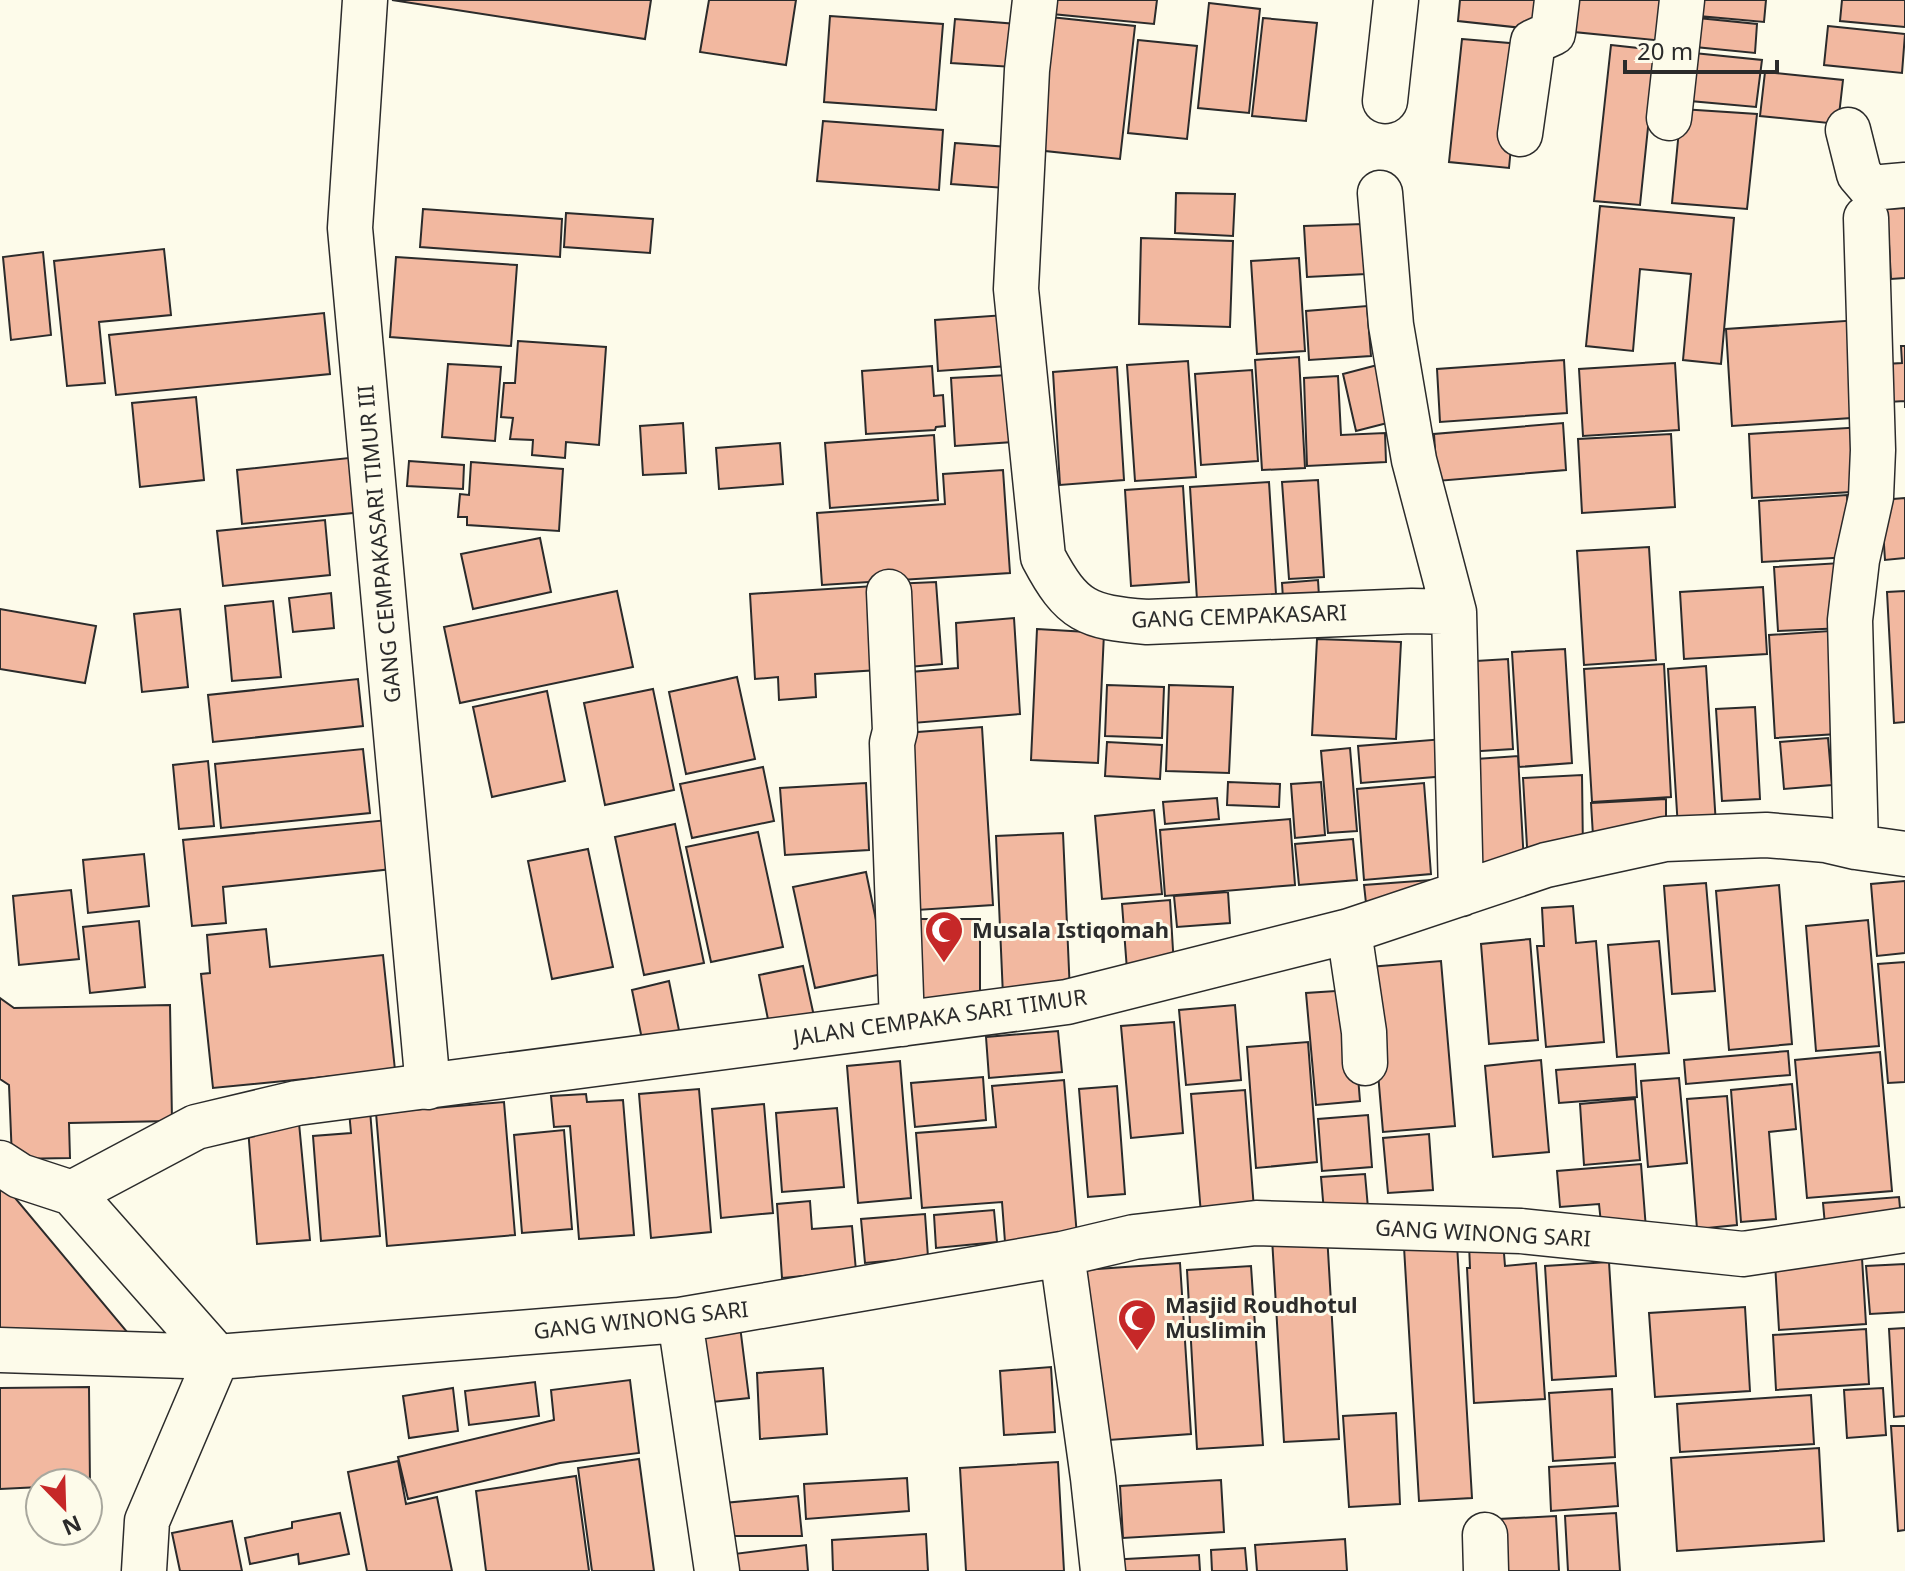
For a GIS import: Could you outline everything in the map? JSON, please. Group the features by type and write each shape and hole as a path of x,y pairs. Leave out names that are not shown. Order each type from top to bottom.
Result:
{"street":[{"name":"GANG CEMPAKASARI TIMUR III","path":"365,0 350,228 428,1087"},
{"name":"GANG CEMPAKASARI","path":"1035,0 1027,70 1016,289 1043,557 1059,587 1078,606 1104,618 1147,622 1454,612"},
{"path":"1385,101 1396,0"},
{"path":"1520,134 1533,42 1553,33 1557,0"},
{"path":"1669,118 1682,0"},
{"path":"1848,130 1863,181 1871,188 1905,185"},
{"path":"1380,193 1391,325 1414,460 1454,612 1461,894"},
{"path":"1856,847 1850,620 1857,560 1871,497 1873,450 1866,218"},
{"path":"889,592 902,1024"},
{"name":"JALAN CEMPAKA SARI TIMUR","path":"72,1193 196,1127 297,1103 1067,1002 1349,931 1546,865 1665,839 1766,835 1826,840 1905,854"},
{"path":"1349,931 1364,1032 1365,1063"},
{"path":"0,1163 20,1176 72,1193 217,1357 147,1521 144,1571"},
{"name":"GANG WINONG SARI","path":"0,1350 217,1357 680,1320 1062,1254 1134,1237 1256,1223 1521,1231 1743,1254 1905,1230"},
{"path":"1062,1254 1103,1571"},
{"path":"680,1320 717,1571"}],"building":[{"path":"392,0 651,0 645,39"},
{"path":"709,0 796,0 786,65 700,52"},
{"path":"1044,0 1157,0 1154,24 1042,13"},
{"path":"1460,0 1544,0 1541,30 1458,21"},
{"path":"1577,0 1668,0 1664,41 1574,32"},
{"path":"1689,0 1766,0 1764,22 1688,15"},
{"path":"1842,0 1905,0 1905,27 1840,21"},
{"path":"1209,3 1260,9 1249,113 1198,108"},
{"path":"830,16 943,24 936,110 824,102"},
{"path":"1050,17 1135,26 1120,159 1036,150"},
{"path":"1688,17 1757,24 1755,53 1685,46"},
{"path":"1263,18 1317,23 1306,121 1252,116"},
{"path":"955,19 1017,24 1013,67 951,63"},
{"path":"1828,26 1905,34 1902,73 1824,65"},
{"path":"1462,39 1521,44 1509,168 1449,162"},
{"path":"1138,40 1197,46 1187,139 1128,133"},
{"path":"1611,45 1656,50 1640,205 1594,201"},
{"path":"1684,52 1762,60 1756,107 1679,100"},
{"path":"1765,72 1843,80 1838,124 1760,116"},
{"path":"1681,109 1757,114 1747,209 1672,203"},
{"path":"823,121 943,130 939,190 817,181"},
{"path":"955,143 1008,147 1005,188 951,184"},
{"path":"1176,193 1235,194 1233,236 1175,233"},
{"path":"1600,206 1734,218 1721,364 1683,360 1691,274 1640,269 1633,351 1586,346"},
{"path":"1905,208 1905,278 1891,279 1887,209"},
{"path":"423,209 562,219 560,257 420,247"},
{"path":"566,213 653,219 650,253 564,247"},
{"path":"1363,224 1366,274 1307,277 1304,226"},
{"path":"1141,238 1233,241 1230,327 1139,324"},
{"path":"164,249 171,315 99,322 105,383 67,386 54,261"},
{"path":"43,252 51,335 11,340 3,257"},
{"path":"396,257 517,265 511,346 390,337"},
{"path":"1299,258 1305,351 1257,354 1251,261"},
{"path":"1367,306 1371,356 1309,360 1306,311"},
{"path":"324,313 330,374 116,395 109,335"},
{"path":"1005,315 1008,366 938,371 935,320"},
{"path":"1860,320 1866,417 1732,426 1726,329"},
{"path":"518,341 606,347 599,445 566,442 565,458 532,455 533,440 510,439 513,418 501,417 504,383 515,383"},
{"path":"1901,346 1905,346 1905,401 1888,402 1885,364 1902,363"},
{"path":"1299,357 1305,468 1262,470 1255,360"},
{"path":"1564,360 1567,413 1440,422 1437,369"},
{"path":"1188,361 1196,477 1135,481 1127,365"},
{"path":"1385,363 1399,420 1356,431 1343,374"},
{"path":"1675,363 1679,430 1583,436 1579,369"},
{"path":"448,364 501,367 495,441 442,437"},
{"path":"932,366 934,396 943,395 945,426 936,427 935,430 866,434 862,371"},
{"path":"1117,367 1124,480 1060,485 1053,372"},
{"path":"1252,370 1258,461 1201,465 1195,374"},
{"path":"1008,375 1013,442 955,446 951,378"},
{"path":"1338,376 1341,435 1385,433 1386,462 1307,466 1304,378"},
{"path":"196,397 204,480 140,487 132,403"},
{"path":"683,423 686,473 643,475 640,426"},
{"path":"1563,423 1566,470 1437,481 1434,434"},
{"path":"1864,427 1867,491 1752,498 1749,434"},
{"path":"1671,434 1675,507 1582,513 1578,439"},
{"path":"934,435 938,500 830,508 825,443"},
{"path":"780,443 783,484 719,489 716,448"},
{"path":"358,457 363,512 242,524 237,470"},
{"path":"409,461 464,465 463,489 407,486"},
{"path":"471,462 563,469 559,531 467,525 467,517 458,517 460,494 469,495"},
{"path":"1003,470 1010,573 822,585 817,513 945,504 943,474"},
{"path":"1318,480 1324,577 1289,579 1282,482"},
{"path":"1269,482 1277,610 1198,616 1190,487"},
{"path":"1183,486 1189,582 1131,586 1125,490"},
{"path":"1847,495 1851,557 1762,562 1759,501"},
{"path":"1905,498 1905,558 1885,560 1881,500"},
{"path":"325,520 330,575 223,586 217,531"},
{"path":"540,538 551,592 473,609 461,554"},
{"path":"1649,547 1656,660 1584,665 1577,551"},
{"path":"1841,563 1844,628 1778,631 1774,567"},
{"path":"1318,580 1320,613 1284,615 1282,583"},
{"path":"936,582 942,664 897,668 892,584"},
{"path":"874,586 879,670 815,674 816,697 779,700 778,677 755,679 750,594"},
{"path":"1763,587 1767,654 1684,659 1680,592"},
{"path":"617,591 633,667 460,703 444,627"},
{"path":"1905,591 1905,722 1894,723 1887,592"},
{"path":"331,593 334,628 293,632 289,598"},
{"path":"273,601 281,677 232,681 225,606"},
{"path":"0,609 96,626 85,683 0,669"},
{"path":"180,609 188,687 142,692 134,614"},
{"path":"1014,618 1020,714 901,724 898,673 958,668 956,623"},
{"path":"1037,629 1104,633 1098,763 1031,760"},
{"path":"1830,631 1837,734 1775,738 1769,635"},
{"path":"1317,639 1401,642 1396,739 1312,735"},
{"path":"1565,649 1572,763 1519,767 1512,652"},
{"path":"1508,659 1513,749 1465,752 1460,662"},
{"path":"1664,664 1671,797 1592,802 1584,669"},
{"path":"1706,666 1716,825 1678,828 1668,669"},
{"path":"737,677 755,759 686,774 669,692"},
{"path":"358,679 363,726 213,742 208,695"},
{"path":"1107,685 1164,687 1162,738 1105,736"},
{"path":"1169,685 1233,687 1229,773 1166,771"},
{"path":"653,689 674,790 605,805 584,703"},
{"path":"547,691 565,781 492,797 473,707"},
{"path":"1755,707 1760,799 1722,801 1716,709"},
{"path":"982,727 993,905 917,910 905,733"},
{"path":"1828,738 1832,785 1784,789 1780,742"},
{"path":"1444,739 1447,776 1361,783 1358,746"},
{"path":"1107,742 1162,745 1160,779 1105,776"},
{"path":"1350,748 1357,831 1328,833 1321,751"},
{"path":"363,749 370,813 221,828 215,764"},
{"path":"1518,756 1524,863 1468,867 1462,760"},
{"path":"208,761 214,826 179,829 173,765"},
{"path":"763,767 774,821 692,838 680,784"},
{"path":"1582,775 1583,853 1528,864 1523,778"},
{"path":"1228,782 1280,784 1279,807 1227,805"},
{"path":"1321,782 1325,835 1295,838 1291,784"},
{"path":"866,783 869,850 785,855 780,788"},
{"path":"1424,783 1431,874 1364,880 1357,789"},
{"path":"1217,798 1219,819 1165,824 1163,802"},
{"path":"1666,799 1666,835 1594,852 1591,803"},
{"path":"1154,810 1162,894 1102,899 1095,816"},
{"path":"1290,819 1295,885 1165,896 1160,830"},
{"path":"388,820 392,869 223,887 226,923 192,926 183,840"},
{"path":"675,824 704,963 644,975 615,837"},
{"path":"758,832 783,947 711,962 686,847"},
{"path":"1063,833 1070,993 1003,996 996,836"},
{"path":"1353,839 1357,880 1299,885 1295,844"},
{"path":"588,849 613,967 552,979 528,861"},
{"path":"144,854 149,906 88,913 83,860"},
{"path":"866,872 887,973 815,988 793,887"},
{"path":"1431,880 1433,901 1368,921 1364,885"},
{"path":"1905,881 1905,953 1877,956 1871,884"},
{"path":"1706,883 1715,991 1672,994 1664,886"},
{"path":"1779,885 1792,1044 1729,1050 1716,891"},
{"path":"71,890 79,959 19,965 13,896"},
{"path":"1228,892 1230,923 1177,927 1174,896"},
{"path":"1170,900 1174,967 1127,970 1122,904"},
{"path":"1573,906 1576,943 1596,941 1604,1042 1546,1047 1537,946 1544,946 1542,908"},
{"name":"Musala Istiqomah","path":"908,919 980,919 980,1009 907,1009"},
{"path":"1868,920 1879,1046 1816,1051 1806,926"},
{"path":"139,921 145,987 90,993 83,927"},
{"path":"266,929 270,967 383,955 395,1070 213,1088 201,974 210,973 207,935"},
{"path":"1530,939 1538,1040 1489,1044 1481,944"},
{"path":"1659,941 1669,1053 1617,1057 1608,945"},
{"path":"1441,961 1455,1126 1383,1132 1369,967"},
{"path":"1905,962 1905,1082 1888,1083 1878,964"},
{"path":"803,966 817,1030 772,1039 759,975"},
{"path":"669,981 681,1040 644,1049 632,990"},
{"path":"1351,990 1360,1101 1316,1105 1306,993"},
{"path":"0,998 14,1008 170,1005 172,1121 69,1123 70,1158 12,1159 9,1085 0,1079"},
{"path":"1235,1005 1241,1080 1186,1085 1179,1010"},
{"path":"1174,1022 1183,1133 1131,1138 1121,1026"},
{"path":"1058,1031 1062,1072 989,1078 986,1037"},
{"path":"1308,1042 1317,1162 1256,1168 1247,1047"},
{"path":"1788,1051 1790,1075 1686,1084 1684,1060"},
{"path":"1880,1052 1892,1191 1807,1198 1795,1060"},
{"path":"1541,1060 1549,1152 1493,1157 1485,1066"},
{"path":"900,1061 911,1198 858,1203 847,1066"},
{"path":"1635,1064 1637,1097 1559,1103 1556,1070"},
{"path":"983,1077 986,1120 915,1127 911,1083"},
{"path":"1679,1078 1687,1163 1648,1167 1641,1081"},
{"path":"1064,1080 1077,1236 1005,1242 1002,1202 922,1208 916,1133 996,1127 992,1086"},
{"path":"1792,1084 1796,1129 1769,1132 1776,1219 1741,1222 1731,1090"},
{"path":"1117,1086 1125,1194 1088,1197 1079,1089"},
{"path":"699,1089 711,1232 651,1238 639,1094"},
{"path":"1245,1090 1254,1209 1201,1214 1191,1094"},
{"path":"586,1094 587,1102 623,1100 634,1235 579,1239 570,1126 554,1127 551,1096"},
{"path":"1727,1096 1737,1225 1697,1229 1687,1099"},
{"path":"1635,1099 1640,1160 1584,1165 1580,1104"},
{"path":"504,1102 515,1235 387,1246 376,1113"},
{"path":"764,1104 773,1213 721,1218 712,1109"},
{"path":"837,1108 844,1187 782,1192 776,1113"},
{"path":"370,1110 380,1236 321,1241 313,1136 351,1133 349,1111"},
{"path":"1368,1115 1372,1167 1322,1171 1318,1119"},
{"path":"299,1123 310,1240 257,1244 248,1128"},
{"path":"564,1130 572,1229 522,1233 514,1135"},
{"path":"1429,1134 1433,1190 1388,1193 1383,1138"},
{"path":"1641,1164 1646,1229 1602,1233 1599,1204 1560,1207 1557,1171"},
{"path":"1365,1174 1368,1208 1324,1212 1321,1177"},
{"path":"0,1180 133,1339 0,1329"},
{"path":"1899,1197 1902,1229 1826,1236 1823,1203"},
{"path":"810,1201 812,1229 852,1226 856,1271 782,1278 777,1204"},
{"path":"994,1210 997,1242 936,1248 934,1215"},
{"path":"925,1214 928,1257 865,1263 861,1219"},
{"path":"1327,1234 1339,1439 1284,1442 1272,1238"},
{"path":"1503,1241 1505,1266 1536,1263 1545,1399 1474,1403 1467,1268 1470,1268 1469,1244"},
{"path":"1457,1244 1472,1498 1419,1501 1404,1247"},
{"path":"1862,1258 1866,1324 1779,1330 1775,1263"},
{"path":"1609,1262 1616,1376 1552,1380 1545,1266"},
{"name":"Masjid Roudhotul Muslimin","path":"1180,1263 1191,1434 1095,1441 1084,1270"},
{"path":"1905,1264 1905,1312 1870,1314 1866,1266"},
{"path":"1251,1266 1263,1445 1197,1449 1187,1270"},
{"path":"1745,1307 1750,1391 1655,1397 1649,1313"},
{"path":"740,1326 749,1398 703,1403 691,1342"},
{"path":"1905,1328 1905,1416 1894,1417 1889,1329"},
{"path":"1866,1329 1869,1384 1776,1390 1773,1335"},
{"path":"1051,1367 1055,1432 1004,1435 1000,1371"},
{"path":"823,1368 827,1434 760,1439 757,1373"},
{"path":"630,1380 639,1453 560,1463 408,1499 398,1457 554,1420 551,1390"},
{"path":"535,1382 539,1416 469,1425 465,1391"},
{"path":"89,1387 90,1467 24,1467 24,1488 0,1489 0,1388"},
{"path":"453,1388 458,1431 409,1438 403,1396"},
{"path":"1883,1388 1886,1435 1847,1438 1844,1390"},
{"path":"1612,1389 1615,1457 1553,1461 1549,1393"},
{"path":"1811,1395 1814,1444 1680,1452 1677,1404"},
{"path":"1396,1413 1400,1504 1349,1507 1343,1416"},
{"path":"1891,1426 1905,1426 1905,1530 1898,1531"},
{"path":"1819,1448 1824,1541 1677,1551 1671,1458"},
{"path":"639,1459 654,1571 592,1571 578,1468"},
{"path":"398,1461 406,1504 437,1497 452,1571 367,1571 348,1472"},
{"path":"1058,1462 1064,1571 966,1571 960,1468"},
{"path":"1615,1463 1618,1506 1551,1511 1549,1467"},
{"path":"576,1476 589,1571 486,1571 476,1491"},
{"path":"907,1478 909,1511 806,1519 804,1484"},
{"path":"1221,1480 1224,1532 1123,1538 1120,1486"},
{"path":"798,1496 802,1536 728,1536 724,1503"},
{"path":"340,1513 349,1554 299,1564 298,1554 250,1564 245,1538 292,1528 292,1522"},
{"path":"1616,1513 1620,1571 1568,1571 1565,1516"},
{"path":"1556,1516 1559,1571 1502,1571 1499,1519"},
{"path":"232,1521 242,1571 180,1571 172,1533"},
{"path":"926,1534 928,1571 833,1571 832,1540"},
{"path":"1345,1539 1347,1571 1257,1571 1255,1545"},
{"path":"806,1545 808,1571 729,1571 726,1555"},
{"path":"1245,1548 1247,1571 1212,1571 1211,1550"},
{"path":"1199,1555 1200,1571 1109,1571 1108,1560"}],"place":[{"name":"Musala Istiqomah","path":"944,964"},
{"name":"Masjid Roudhotul Muslimin","path":"1137,1352"}]}
